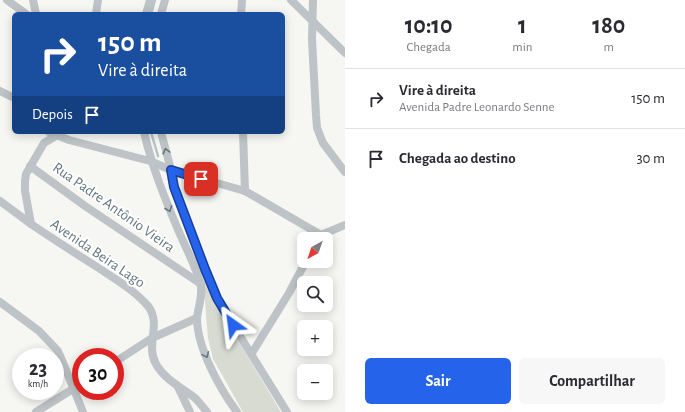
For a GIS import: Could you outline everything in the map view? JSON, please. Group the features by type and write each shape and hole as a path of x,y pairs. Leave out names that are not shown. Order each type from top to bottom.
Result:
{"street":[{"path":"7,0 23,12"},
{"path":"33,0 36,12"},
{"path":"96,12 98,0"},
{"path":"147,12 150,0"},
{"path":"162,12 165,0"},
{"path":"241,12 242,0"},
{"path":"290,0 312,19 345,53"},
{"path":"313,0 312,19 317,128 323,143 345,172"},
{"path":"0,91 12,97"},
{"name":"Avenida Beira Lago","path":"55,134 44,143 26,174 25,181 31,224 119,281 139,296 149,307 152,315 154,326 152,338 152,357 156,365 177,385 196,399 207,412"},
{"path":"59,134 150,161 171,170 245,191 312,232"},
{"path":"144,134 150,161 169,210 201,284 197,318 198,334 204,352 226,397 237,412"},
{"path":"162,134 174,187 217,298 287,412"},
{"path":"243,134 245,191"},
{"name":"Rua Padre Antônio Vieira","path":"30,166 85,206 201,284"},
{"path":"0,201 31,224"},
{"path":"330,232 345,225"},
{"path":"252,353 289,293 302,268"},
{"path":"0,302 39,331 58,351 72,386"},
{"path":"124,356 152,338 197,318"},
{"path":"177,385 190,412"},
{"path":"36,412 72,390"},
{"path":"78,400 83,412"}],"shaded area":[{"path":"204,281 214,301 281,412 243,412 213,359 208,338"}],"waterway":[{"path":"152,12 155,0"},
{"path":"152,134 158,156"}],"route":[{"path":"201,179 171,170 174,187 205,269 217,298 233,325"}]}
